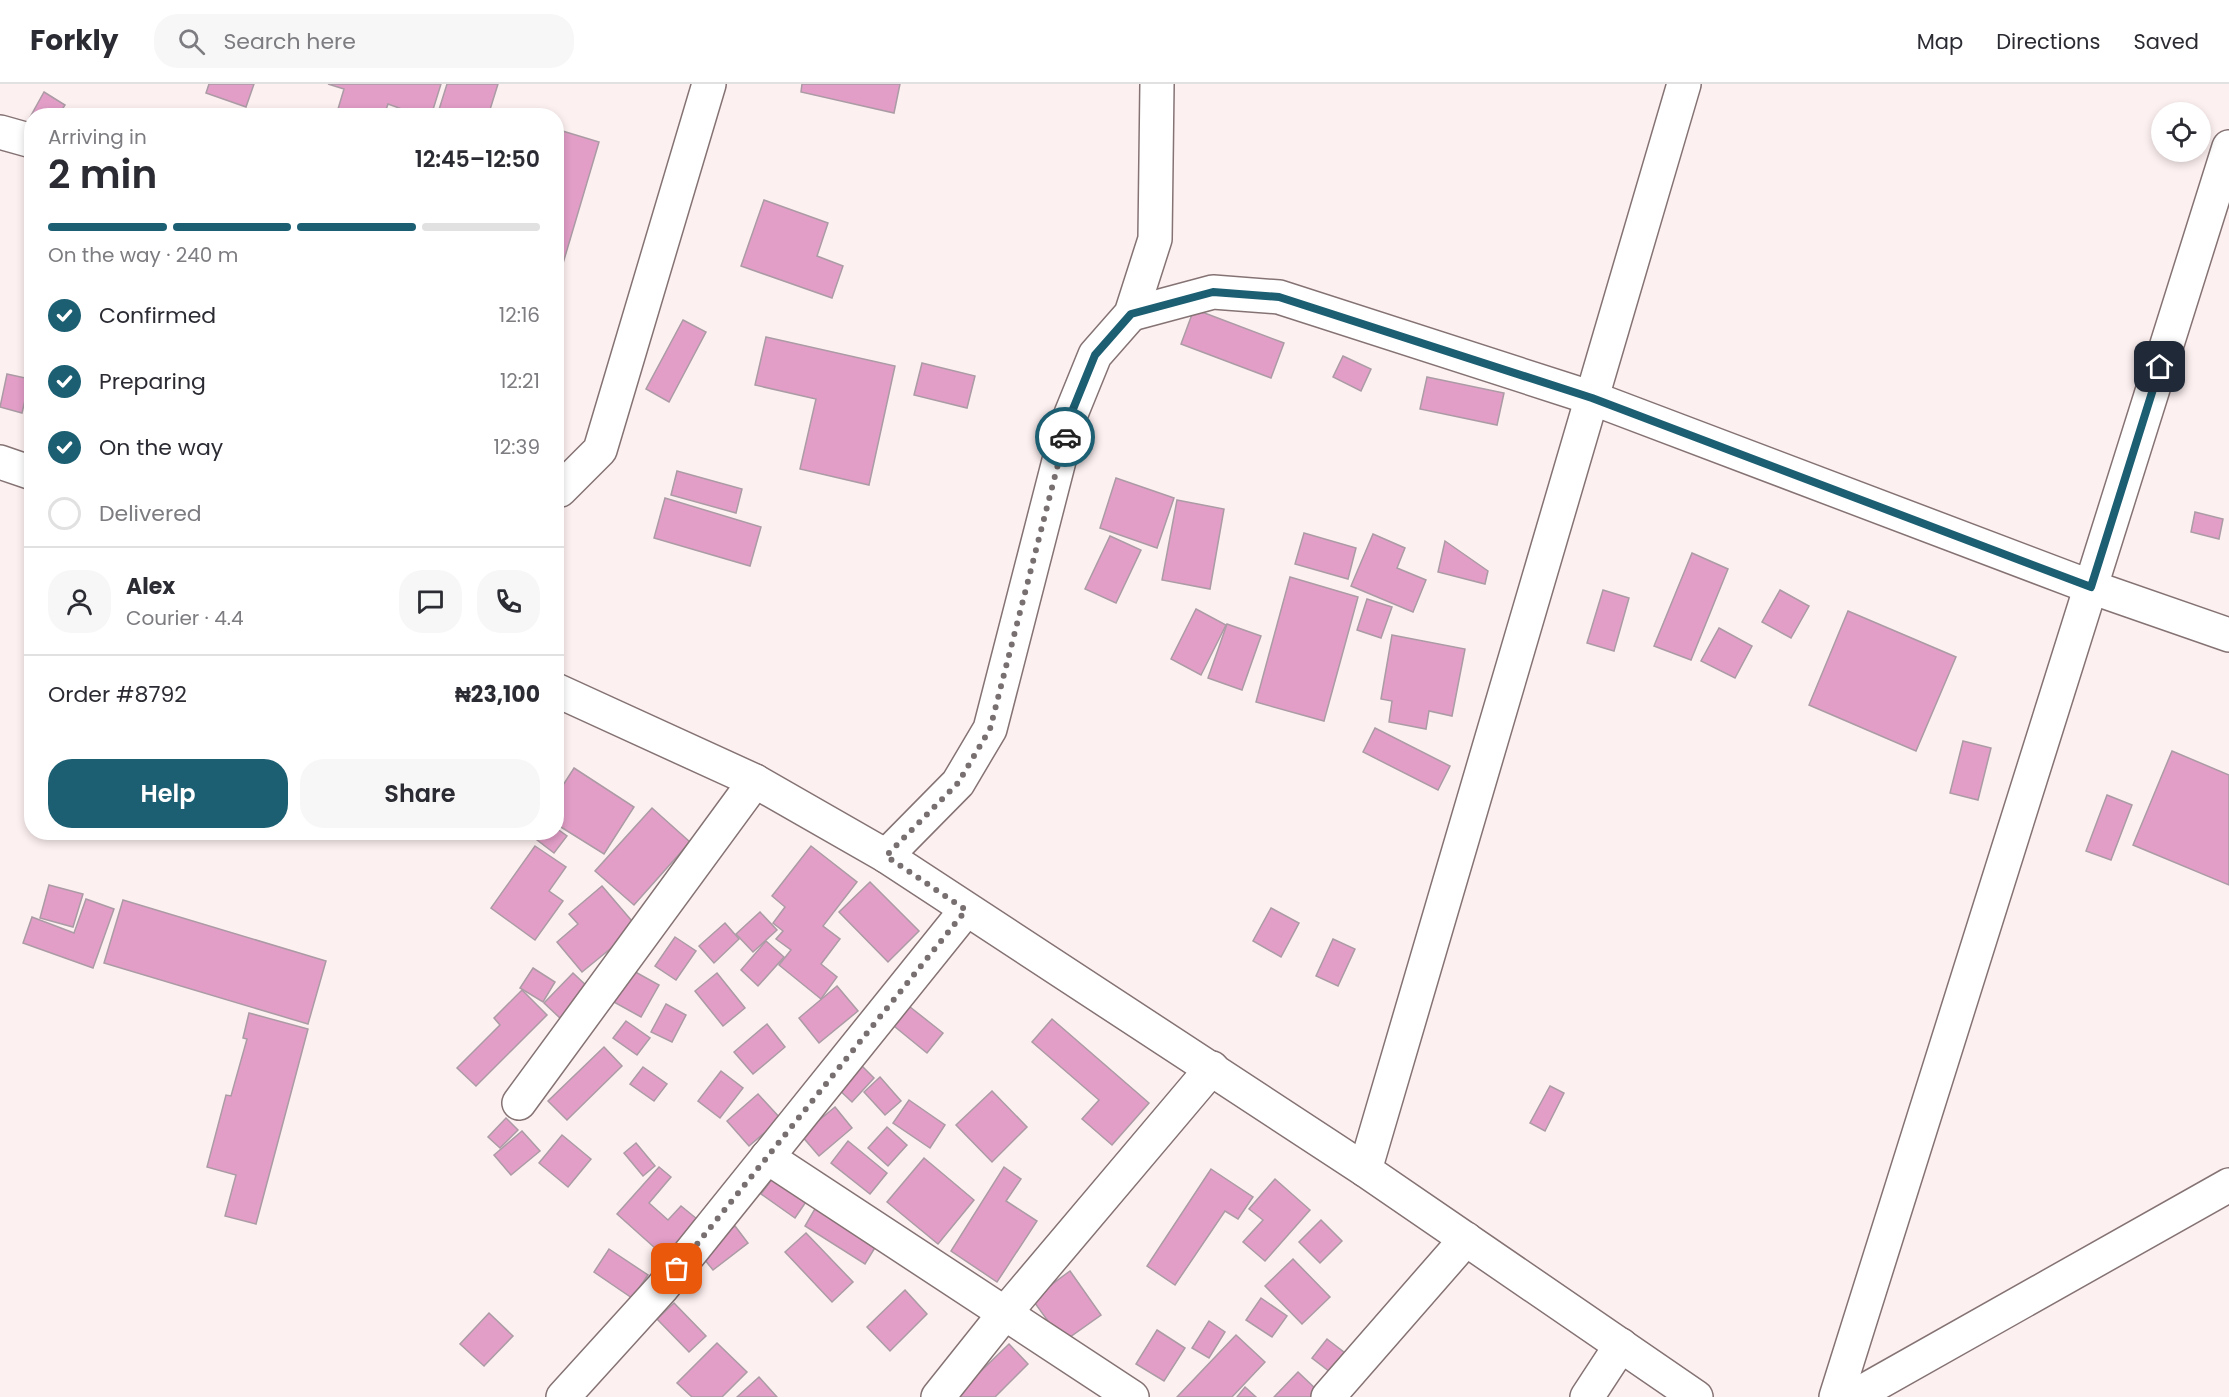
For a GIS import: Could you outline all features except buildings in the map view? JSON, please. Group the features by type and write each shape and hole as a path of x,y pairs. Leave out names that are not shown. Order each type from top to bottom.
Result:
{"street":[{"path":"564,486 600,450 709,84"},
{"path":"886,856 958,783 990,729 1071,414 1095,355 1131,314 1155,239 1157,84"},
{"path":"1365,1170 1684,84"},
{"path":"0,132 24,139"},
{"path":"1836,1397 2229,147"},
{"path":"1131,314 1213,292 1279,297 1592,398 2091,587 2229,635"},
{"path":"0,462 24,470"},
{"path":"564,694 755,781 886,856 1365,1170 1696,1397"},
{"path":"519,1102 755,781"},
{"path":"563,1397 662,1287 966,910"},
{"path":"938,1397 1005,1313 1212,1068"},
{"path":"767,1157 1132,1397"},
{"path":"1854,1397 2229,1185"},
{"path":"1328,1397 1466,1239"},
{"path":"1587,1397 1621,1345"}],"way so far":[{"path":"677,1269 966,910 886,856 958,783 990,729 1065,437"}],"route":[{"path":"1065,437 1071,414 1095,355 1131,314 1213,292 1279,297 1592,398 2091,587 2160,367"}]}
